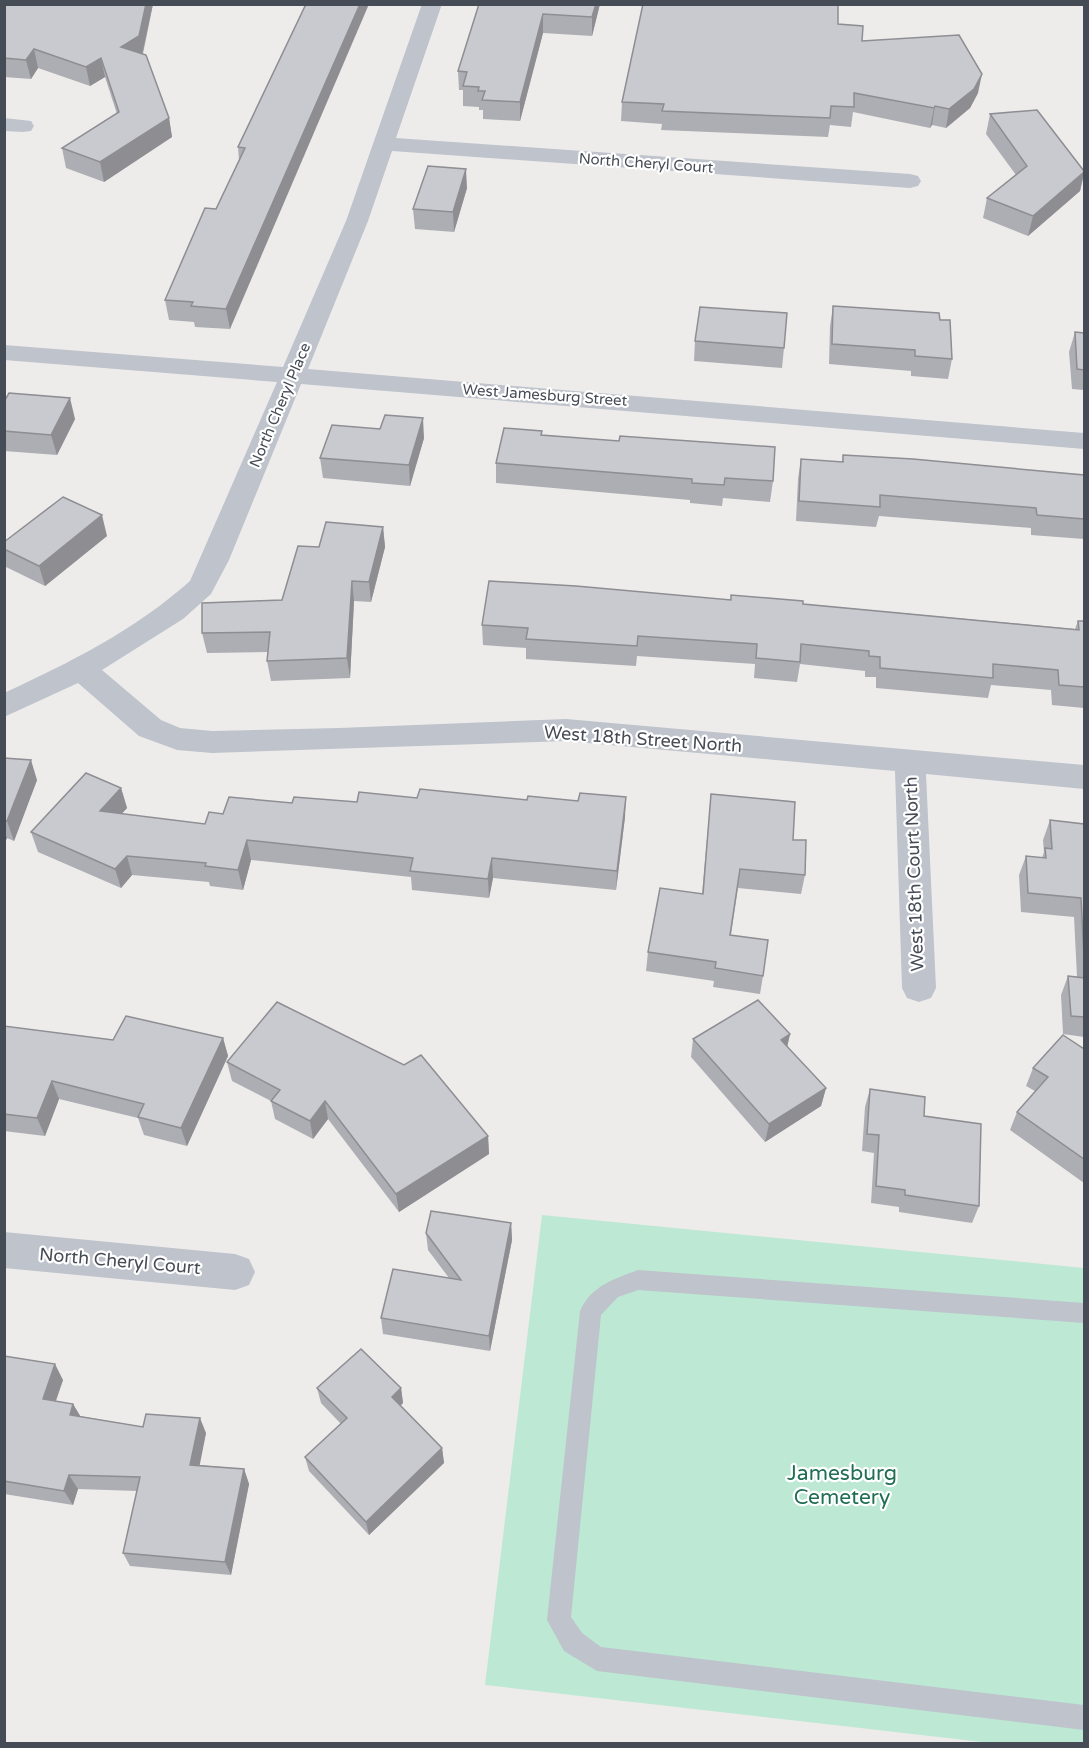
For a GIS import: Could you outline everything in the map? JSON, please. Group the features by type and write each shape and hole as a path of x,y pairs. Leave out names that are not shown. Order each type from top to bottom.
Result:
{"street":[{"name":"North Cheryl Place","path":"4,706 117,649 173,612 201,586 215,560 357,221 432,4"},
{"name":"North Cheryl Court","path":"383,144 910,181"},
{"name":"West Jamesburg Street","path":"4,352 1084,441"},
{"name":"West 18th Street North","path":"81,669 150,728 177,739 212,742 566,730 1084,777"},
{"name":"West 18th Court North","path":"909,760 919,987"},
{"name":"North Cheryl Court","path":"4,1250 235,1272"}],"lane":[{"path":"1084,1313 638,1280 611,1290 591,1311 559,1620 573,1642 597,1659 1084,1718"}],"green space":[{"name":"Jamesburg Cemetery","path":"542,1215 1084,1268 1084,1743 991,1743 485,1685"}],"building":[{"path":"4,4 146,4 139,36 121,47 146,55 169,118 100,162 62,148 119,112 101,58 86,67 34,49 26,60 4,58"},
{"path":"306,4 360,4 226,309 191,306 193,302 165,300 205,208 216,209 245,148 238,147"},
{"path":"479,4 596,4 592,17 543,14 520,102 482,100 485,91 478,91 479,87 463,86 467,72 458,71"},
{"path":"643,4 838,4 838,24 863,26 862,41 959,35 982,74 974,89 949,109 854,93 854,107 831,106 830,118 662,111 664,104 622,102"},
{"path":"1037,110 1084,172 1033,216 987,198 1027,166 990,114"},
{"path":"428,166 466,169 453,212 413,209"},
{"path":"833,306 939,313 940,320 950,320 952,359 915,356 915,350 832,344"},
{"path":"700,307 787,313 784,348 695,341"},
{"path":"1075,332 1084,333 1084,370 1077,369"},
{"path":"9,393 70,398 51,435 4,431 4,402"},
{"path":"385,415 423,418 409,465 320,458 332,425 380,429"},
{"path":"504,428 542,431 541,435 619,441 620,436 775,447 773,481 725,478 724,485 692,483 692,479 496,463"},
{"path":"843,455 913,459 1084,475 1084,519 1037,515 1036,508 880,495 880,507 799,501 801,459 843,462"},
{"path":"63,497 102,515 39,566 4,549 4,542"},
{"path":"326,522 383,527 369,582 352,581 347,658 267,661 270,632 202,633 202,603 282,600 298,546 319,547"},
{"path":"489,581 576,586 731,600 731,595 1079,630 1078,621 1084,621 1084,687 1059,685 1058,670 993,664 993,678 880,668 880,657 869,656 869,651 801,644 800,662 756,658 757,644 638,636 637,646 526,639 528,628 482,625"},
{"path":"4,758 31,760 7,821 4,820"},
{"path":"86,773 121,788 100,811 205,824 209,812 223,814 229,797 292,803 294,797 357,802 359,792 417,798 420,789 527,800 528,796 578,801 580,793 626,797 617,871 492,858 488,879 410,871 413,858 247,840 238,870 205,866 206,863 127,856 115,869 31,832"},
{"path":"711,794 795,802 793,840 806,840 805,875 740,869 730,935 768,940 763,976 715,968 716,962 648,952 660,888 703,894"},
{"path":"1050,820 1084,824 1084,957 1081,898 1028,893 1026,856 1046,858 1045,848 1052,849"},
{"path":"1068,976 1084,978 1084,1017 1071,1016"},
{"path":"758,1000 790,1034 781,1040 826,1088 769,1124 693,1039"},
{"path":"277,1002 404,1065 421,1055 488,1136 396,1194 325,1101 310,1121 271,1101 280,1090 227,1062"},
{"path":"126,1016 223,1038 181,1128 138,1117 144,1104 52,1081 37,1118 4,1114 4,1026 113,1040"},
{"path":"1063,1035 1084,1049 1084,1159 1017,1112 1048,1077 1033,1068"},
{"path":"870,1089 925,1097 924,1116 981,1124 979,1206 905,1195 905,1190 876,1186 879,1135 867,1134"},
{"path":"431,1211 511,1223 489,1336 381,1318 393,1269 461,1280 426,1233"},
{"path":"361,1349 401,1388 392,1397 442,1448 366,1522 305,1457 347,1418 317,1388"},
{"path":"4,1356 55,1364 43,1399 73,1404 70,1415 143,1427 146,1414 200,1418 190,1465 244,1469 225,1562 123,1553 140,1477 69,1475 64,1491 4,1481"}]}
